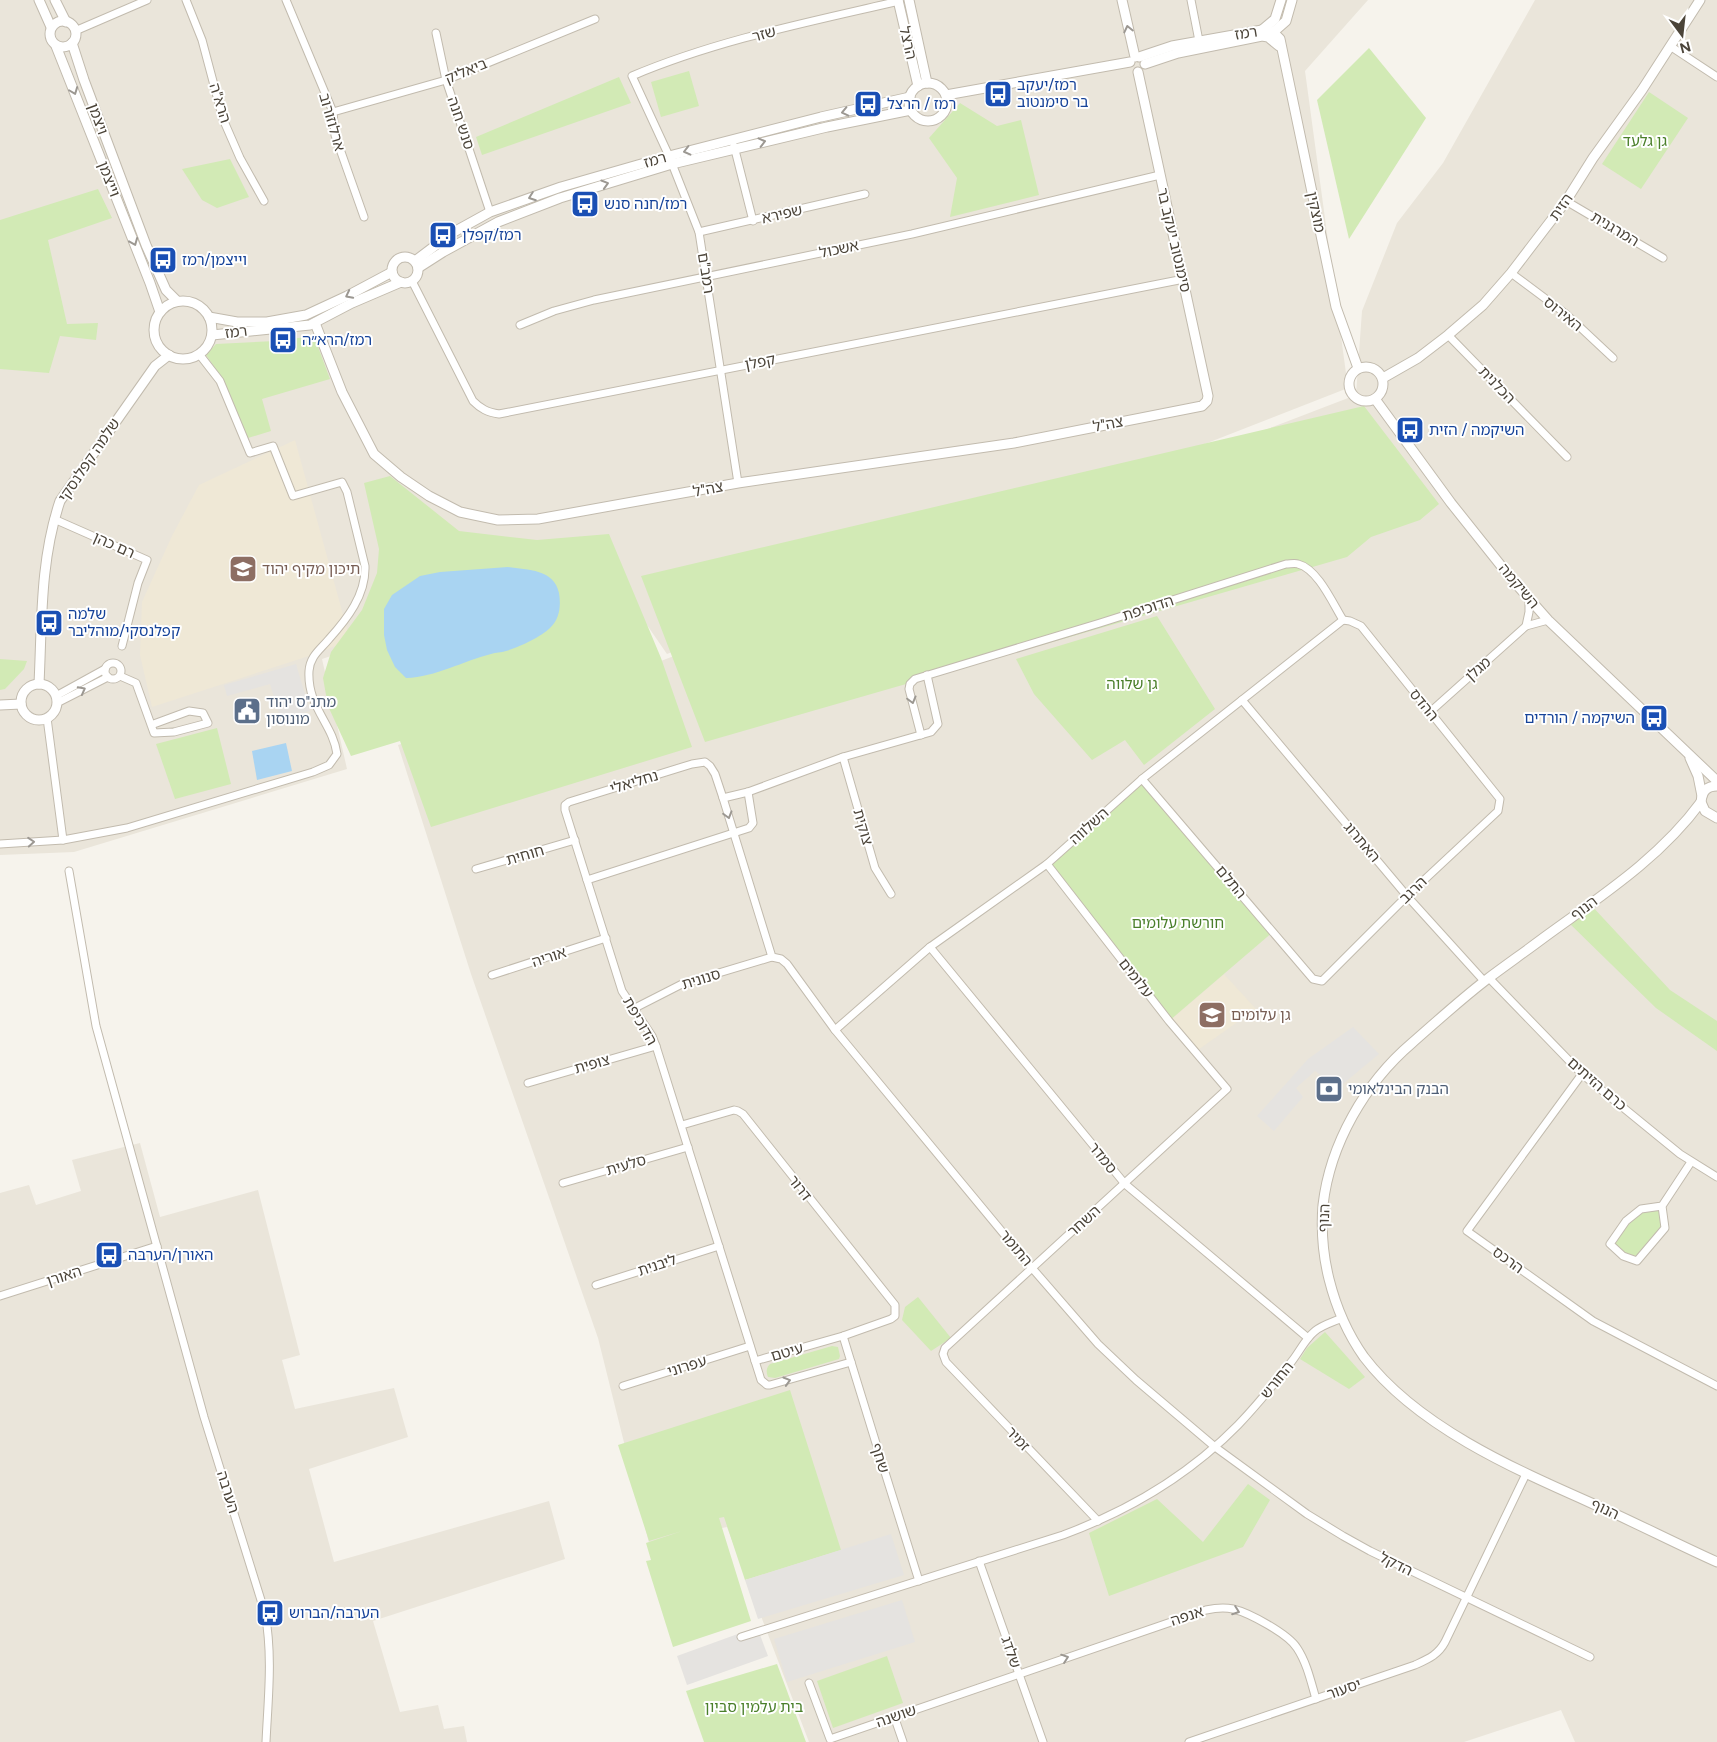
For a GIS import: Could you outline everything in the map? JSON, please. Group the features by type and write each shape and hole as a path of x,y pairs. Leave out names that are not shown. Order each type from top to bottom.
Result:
{"street":[{"path":"39,0 51,27 51,40 56,46 65,47 72,43 76,35 70,24 66,22 55,0"},
{"path":"75,31 147,0"},
{"name":"הרא\"ה","path":"186,0 202,40 223,119 240,158 264,201"},
{"name":"ארלוזורוב","path":"286,0 333,112 335,135 364,217"},
{"name":"הרצל","path":"909,0 928,83"},
{"path":"1122,0 1137,60 1144,68 1138,72 1132,70 1130,66 1137,60"},
{"path":"1191,0 1200,45"},
{"path":"1268,33 1276,19 1281,0"},
{"path":"1268,33 1286,21 1292,0"},
{"name":"הזית","path":"1383,378 1418,358 1448,335 1483,305 1512,273 1566,200 1593,158 1642,90 1700,0"},
{"name":"הרצל","path":"898,1 918,86"},
{"name":"שזר","path":"632,76 669,60 761,34 898,1"},
{"name":"ביאליק","path":"333,112 446,80 595,18"},
{"path":"51,27 58,22 66,22"},
{"name":"סנש חנה","path":"436,33 446,80 490,212"},
{"name":"רמז","path":"946,95 1178,53 1200,45 1262,36 1268,33 1284,52"},
{"name":"ויצמן","path":"72,43 146,245 166,290 177,301"},
{"name":"וייצמן","path":"56,46 160,312"},
{"path":"1670,46 1717,77"},
{"name":"מוצקין","path":"1284,52 1336,307 1358,368"},
{"name":"סימנטוב יעקב בר","path":"1138,72 1208,396 1207,402 1202,406"},
{"name":"רמב\"ם","path":"632,76 671,160 699,232 738,483"},
{"path":"928,83 938,87 946,95 947,107 944,113 935,120 923,121 911,110 910,97 918,86 928,83"},
{"name":"רמז","path":"417,265 452,232 490,212 561,187 734,145 910,97"},
{"name":"רמז","path":"734,145 911,110"},
{"path":"734,145 753,221"},
{"name":"רמז","path":"417,265 498,222 560,198 671,160"},
{"name":"אשכול","path":"520,325 554,311 594,300 912,234 1160,175"},
{"name":"שפירא","path":"699,232 865,194"},
{"name":"המרגנית","path":"1566,200 1663,258"},
{"path":"408,257 417,265 417,275 409,282 397,280 392,272 393,264 399,258 408,257"},
{"name":"רמז","path":"209,317 237,322 266,322 306,315 392,272"},
{"name":"האירוס","path":"1512,273 1566,314 1613,358"},
{"name":"קפלן","path":"412,280 473,401 479,408 487,412 499,414 1184,279"},
{"name":"רמז","path":"212,335 296,327 315,322 352,303 401,282"},
{"path":"177,301 194,302 202,307 209,317 212,327 212,335 208,345 199,354 189,358 182,359 169,355 160,347 154,332 154,324 160,312 164,307 177,301"},
{"name":"צה\"ל","path":"315,322 342,392 374,454 401,477 429,496 460,512 498,520 538,519 738,483 1014,443 1202,406"},
{"name":"הכלנית","path":"1448,335 1567,457"},
{"path":"155,366 160,347"},
{"path":"0,844 63,840 127,828 314,772 329,765 337,754 333,741 314,702 309,683 309,672 310,664 315,654 350,612 360,596 366,579 365,566 347,492 342,482 293,496 273,446 250,453 220,382 199,354"},
{"path":"155,366 169,355"},
{"name":"שלמה קפלנסקי","path":"40,684 43,578 54,519 60,501 155,366"},
{"path":"1364,367 1372,368 1383,378 1384,386 1382,393 1371,401 1362,402 1351,393 1348,383 1350,377 1358,368 1364,367"},
{"name":"השיקמה","path":"1375,399 1451,503 1548,620 1717,781"},
{"name":"רם כהן","path":"54,519 147,560 138,583 122,646"},
{"name":"הדוכיפת","path":"921,735 909,689 910,684 915,679 1286,564 1299,564 1309,570 1324,587 1343,620"},
{"path":"1526,626 1529,598"},
{"name":"השלווה","path":"835,1030 930,947 1047,864 1142,779 1343,620"},
{"name":"ההדס","path":"1343,620 1361,626 1500,800"},
{"name":"מגלן","path":"1430,712 1526,626 1548,620"},
{"path":"56,699 49,687 40,684 33,685 24,692 21,704 23,710 30,717 36,719 46,718 52,714 56,699 105,669 110,663 116,663 121,668 120,676"},
{"path":"105,669 108,677"},
{"path":"772,958 723,798 748,792 843,757 931,732 938,724 927,675"},
{"path":"56,699 108,677 113,679 120,676 136,683 154,733 174,732 208,723 203,713 189,711 151,724"},
{"name":"האתרוג","path":"1242,700 1407,896 1487,979"},
{"path":"0,705 21,704"},
{"path":"46,718 63,840"},
{"path":"1686,752 1698,776 1705,811 1713,816"},
{"name":"צוקית","path":"843,757 875,868 891,894"},
{"name":"נחליאלי","path":"565,805 569,802 692,764 705,762 715,774 723,798"},
{"name":"התלם","path":"1142,779 1313,979 1322,981"},
{"name":"הנוף","path":"1717,786 1707,788 1689,818 1651,857 1487,979 1390,1063 1369,1091 1346,1131 1326,1187 1322,1218 1326,1267 1342,1318 1364,1355 1378,1373 1398,1393 1429,1418 1526,1474 1717,1562"},
{"path":"587,880 749,828 753,823 748,792"},
{"name":"הרגב","path":"1322,981 1407,896 1498,811 1500,800"},
{"name":"הדוכיפת","path":"565,805 622,991 649,1031 656,1046 755,1361"},
{"path":"1689,818 1700,813 1713,816"},
{"name":"חוחית","path":"476,869 575,840"},
{"name":"עלומים","path":"1047,864 1169,1021 1227,1089"},
{"name":"הערבה","path":"69,871 96,1026 204,1417 265,1613 270,1641 266,1742"},
{"name":"אוריה","path":"492,975 606,938"},
{"name":"סמדר","path":"930,947 1124,1184 1308,1338"},
{"name":"סנונית","path":"633,1009 682,984 772,958"},
{"name":"התומר","path":"772,958 781,959 787,964 835,1030 1032,1268 1098,1344 1136,1380 1215,1448"},
{"name":"כרם הזיתים","path":"1487,979 1582,1074 1691,1162 1717,1177"},
{"name":"צופית","path":"528,1083 656,1046"},
{"name":"הרכס","path":"1582,1074 1468,1231 1593,1321 1717,1386"},
{"name":"השחר","path":"943,1354 946,1348 1227,1089"},
{"name":"דרור","path":"682,1125 734,1110 743,1114 892,1301 896,1312"},
{"name":"סלעית","path":"564,1183 688,1147"},
{"path":"1662,1206 1641,1210 1626,1221 1610,1244 1623,1256 1637,1261 1665,1228 1662,1206 1691,1162"},
{"name":"האורן","path":"0,1296 157,1246"},
{"name":"ליבנית","path":"596,1285 719,1246"},
{"name":"עיטם","path":"851,1362 767,1385 761,1380 755,1361 843,1336 890,1319 895,1316 896,1312"},
{"name":"החורש","path":"741,1637 1063,1535 1098,1521 1153,1492 1215,1448 1266,1394 1308,1338 1316,1330 1342,1318"},
{"name":"שחף","path":"843,1336 920,1580"},
{"name":"עפרוני","path":"623,1386 750,1346"},
{"name":"זמיר","path":"943,1354 946,1362 971,1389 1098,1521"},
{"name":"הדקל","path":"1215,1448 1307,1514 1377,1555 1590,1657"},
{"name":"יסעור","path":"1189,1742 1415,1665 1433,1657 1446,1642 1526,1474"},
{"name":"שלדג","path":"979,1561 1043,1742"},
{"name":"אנפה","path":"1019,1674 1206,1610 1224,1608 1238,1610 1276,1630 1291,1641 1297,1648 1307,1668 1316,1699"},
{"name":"שושנה","path":"809,1683 830,1738 1019,1674"},
{"path":"894,1716 903,1742"}],"shaded area":[{"path":"0,0 1368,0 1305,71 1348,388 667,654 629,599 358,647 322,659 347,769 74,852 0,855"},
{"path":"1535,0 1717,0 1717,1742 1575,1742 1561,1710 1464,1742 809,1742 727,1527 649,1543 598,1338 471,974 398,745 653,664 1356,395 1362,311 1397,223 1443,163"},
{"name":"תיכון מקיף יהוד","path":"295,440 350,640 315,654 152,707 140,655 142,602 172,536 199,485"},
{"path":"296,664 310,711 281,720 270,684 227,696 224,685"},
{"name":"גן עלומים","path":"1224,974 1256,1009 1195,1052 1169,1021"},
{"path":"1353,1027 1379,1054 1338,1088 1315,1071 1296,1088 1303,1097 1274,1131 1257,1116 1308,1059"},
{"path":"140,1143 160,1217 258,1190 300,1355 282,1360 295,1409 394,1388 408,1437 309,1469 334,1562 549,1501 565,1559 373,1621 400,1712 438,1705 444,1729 464,1726 467,1742 0,1742 0,1193 29,1185 36,1205 81,1191 72,1160"},
{"path":"891,1534 904,1575 758,1619 745,1580"},
{"path":"902,1600 915,1642 787,1682 774,1639"},
{"path":"757,1627 768,1656 687,1685 677,1656"}],"green space":[{"path":"1369,48 1426,118 1349,239 1317,100"},
{"path":"689,71 699,106 661,117 651,82"},
{"path":"619,77 631,103 482,155 476,137"},
{"name":"גן גלעד","path":"1649,92 1688,118 1641,189 1602,164"},
{"path":"960,103 997,126 1021,120 1039,195 950,217 957,178 929,138"},
{"path":"230,159 249,197 217,208 202,200 182,169"},
{"path":"98,189 112,218 48,240 67,324 98,323 96,340 60,336 49,373 0,369 0,220"},
{"path":"314,336 330,379 262,399 271,431 248,438 224,381 206,355 216,344 275,341"},
{"path":"1364,406 1439,504 1420,520 1371,537 1347,557 705,742 641,576"},
{"path":"390,476 459,531 537,540 609,534 661,658 692,747 431,827 400,741 351,756 328,706 323,678 331,652 362,610 377,573 379,549 364,483"},
{"name":"גן שלווה","path":"1157,616 1215,709 1144,765 1125,740 1092,760 1034,694 1016,659"},
{"path":"0,659 27,661 24,669 5,689 0,690"},
{"path":"217,728 231,784 175,799 156,744"},
{"name":"חורשת עלומים","path":"1142,779 1273,932 1169,1021 1047,864"},
{"path":"1590,904 1670,990 1717,1021 1717,1051 1656,1008 1567,921"},
{"path":"1662,1206 1665,1228 1637,1261 1610,1244 1641,1209"},
{"path":"918,1297 951,1338 931,1351 902,1320 905,1307"},
{"path":"1325,1332 1365,1377 1349,1389 1300,1359 1307,1348"},
{"path":"832,1346 838,1347 839,1359 775,1378 768,1377 767,1370 770,1364"},
{"path":"790,1390 841,1550 745,1580 724,1517 719,1518 751,1621 673,1647 646,1561 651,1560 646,1543 682,1531 649,1541 618,1445"},
{"path":"1248,1484 1270,1500 1243,1547 1109,1596 1089,1533 1157,1499 1203,1542"},
{"path":"887,1656 903,1703 833,1728 817,1681"},
{"name":"בית עלמין סביון","path":"777,1664 806,1742 704,1742 686,1691"}],"water":[{"path":"508,567 532,570 552,579 559,593 560,607 556,620 550,628 536,638 504,652 493,653 428,675 406,678 395,667 387,650 384,635 384,609 392,595 420,576 440,572"},
{"path":"286,743 292,771 257,780 252,751"}],"place":[{"name":"רמז/יעקב בר סימנטוב","path":"998,94"},
{"name":"רמז / הרצל","path":"868,104"},
{"name":"רמז/חנה סנש","path":"585,204"},
{"name":"רמז/קפלן","path":"443,235"},
{"name":"וייצמן/רמז","path":"163,260"},
{"name":"רמז/הרא״ה","path":"283,340"},
{"name":"השיקמה / הזית","path":"1410,430"},
{"name":"תיכון מקיף יהוד","path":"243,569"},
{"name":"שלמה קפלנסקי/מוהליבר","path":"49,623"},
{"name":"מתנ\"ס יהוד מונוסון","path":"247,711"},
{"name":"השיקמה / הורדים","path":"1654,718"},
{"name":"גן עלומים","path":"1212,1015"},
{"name":"הבנק הבינלאומי","path":"1329,1089"},
{"name":"האורן/הערבה","path":"109,1255"},
{"name":"הערבה/הברוש","path":"270,1613"}]}
